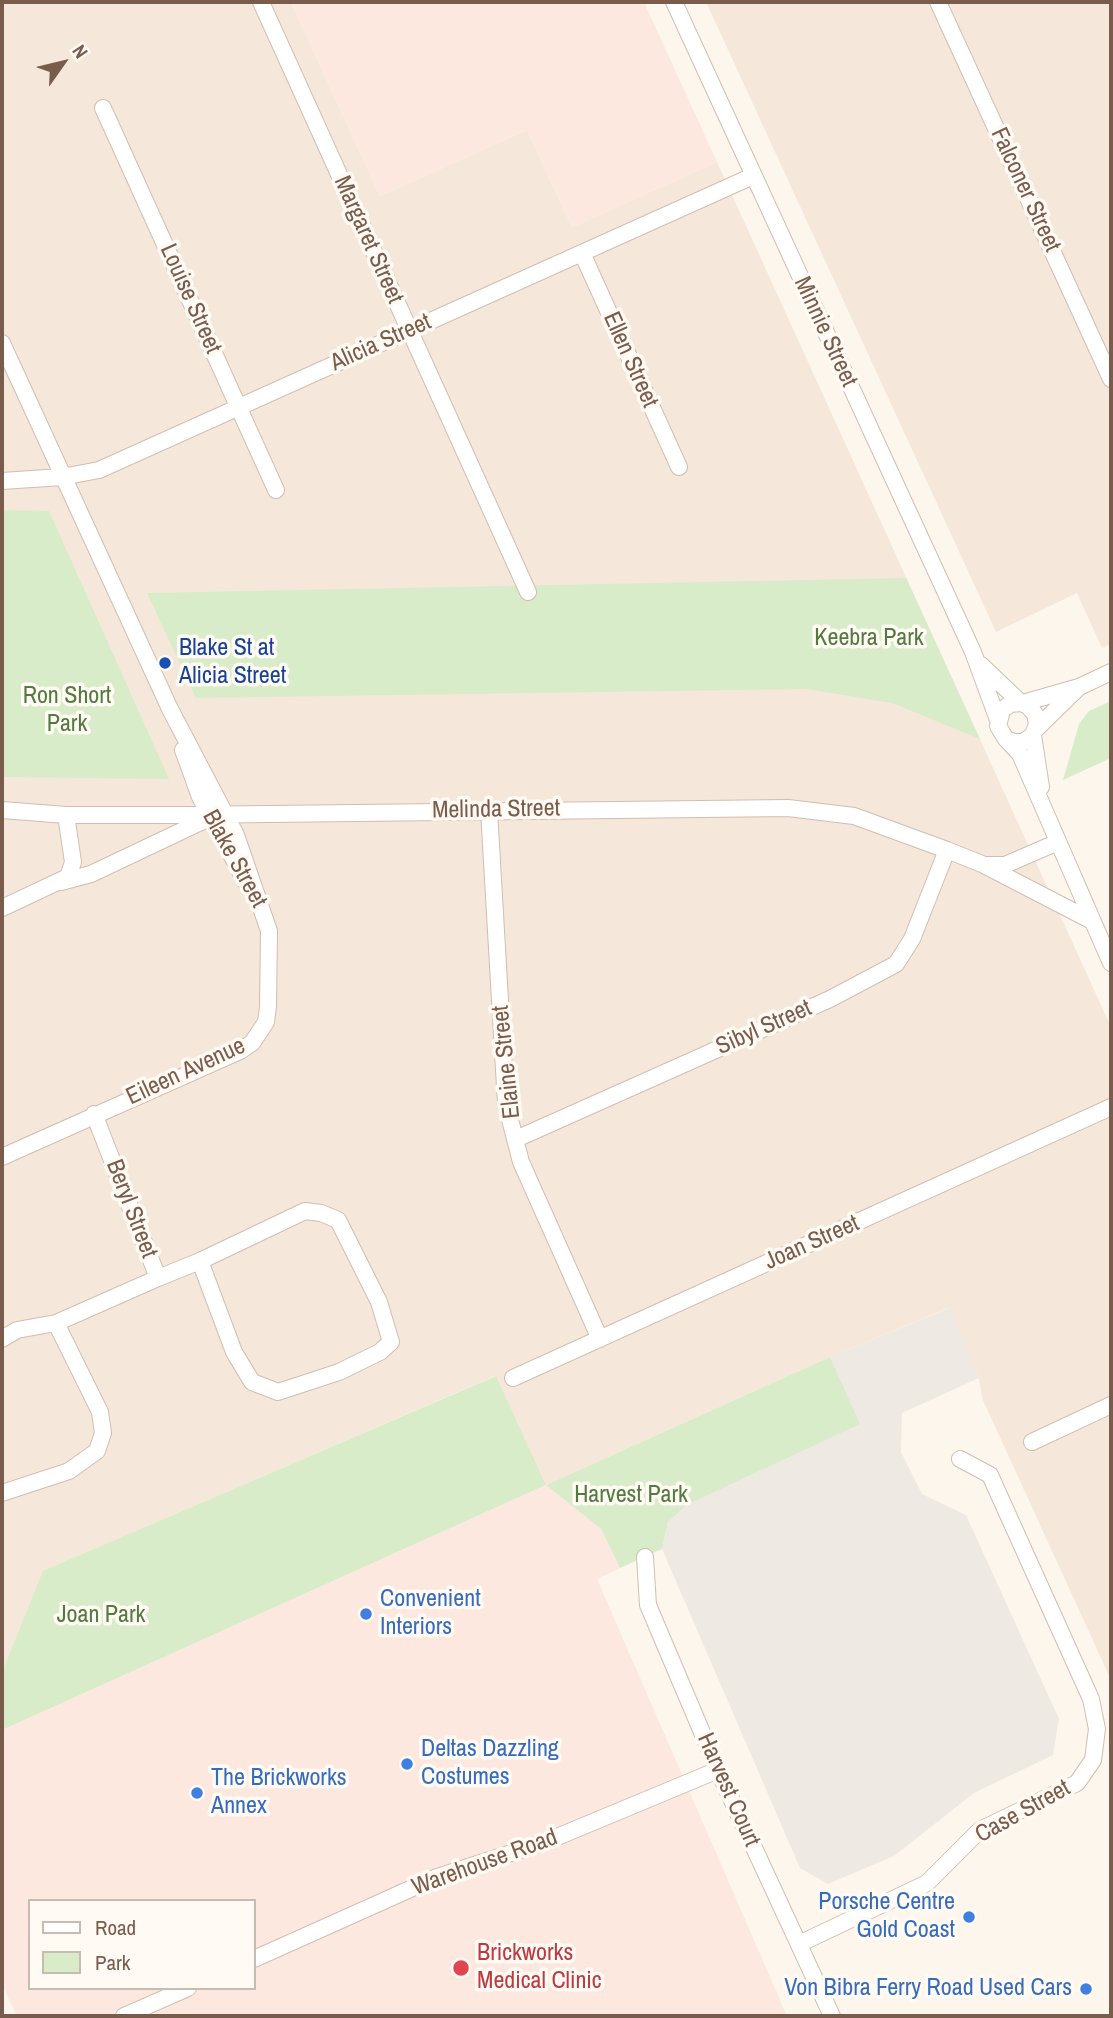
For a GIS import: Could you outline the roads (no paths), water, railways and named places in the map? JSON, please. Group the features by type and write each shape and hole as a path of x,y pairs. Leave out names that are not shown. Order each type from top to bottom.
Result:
{"street":[{"name":"Margaret Street","path":"261,2 528,592"},
{"name":"Minnie Street","path":"674,2 977,661 998,720"},
{"name":"Falconer Street","path":"938,2 1111,379"},
{"name":"Louise Street","path":"103,108 276,490"},
{"name":"Alicia Street","path":"2,481 62,477 99,470 753,176"},
{"name":"Ellen Street","path":"582,253 679,467"},
{"name":"Blake Street","path":"2,343 170,709 195,786 243,853 265,917"},
{"name":"Minnie Street","path":"977,661 1022,703"},
{"path":"1111,672 1079,687 1006,706 998,720 999,731 1019,752 1111,963"},
{"path":"1006,739 1018,742 1027,740 1079,687"},
{"path":"1022,703 1035,713 1045,811"},
{"name":"Melinda Street","path":"2,810 66,815 215,815 788,808 854,816 947,850 982,864 1092,921"},
{"name":"Elaine Street","path":"489,810 506,1104 521,1162 600,1339"},
{"path":"2,908 68,877 73,865 66,815"},
{"path":"61,881 92,874 215,815"},
{"name":"Melinda Street","path":"982,864 1004,865 1058,842"},
{"name":"Sibyl Street","path":"516,1139 830,999 896,964 912,939 947,850"},
{"name":"Eileen Avenue","path":"2,1157 240,1051 252,1043 266,1021 268,1007 270,931 265,917"},
{"name":"Joan Street","path":"513,1378 1111,1107"},
{"name":"Beryl Street","path":"2,1339 18,1330 56,1324 158,1278 94,1114"},
{"path":"158,1278 305,1211 321,1213 338,1220 379,1302 390,1342 380,1352 339,1372 278,1392 252,1382 234,1352 200,1261"},
{"path":"2,1493 69,1471 97,1451 103,1433 100,1412 56,1324"},
{"path":"1032,1442 1111,1405"},
{"name":"Case Street","path":"799,1944 928,1883 980,1830 1077,1783 1093,1760 1097,1729 1091,1699 990,1475 960,1459"},
{"name":"Harvest Court","path":"645,1557 648,1605 718,1770 832,2016"},
{"name":"Warehouse Road","path":"256,1958 437,1877 545,1842 718,1770"},
{"path":"124,2016 183,1990"}],"place":[{"name":"Blake St at Alicia Street","path":"165,663"},
{"name":"Convenient Interiors","path":"366,1614"},
{"name":"Deltas Dazzling Costumes","path":"407,1764"},
{"name":"The Brickworks Annex","path":"197,1793"},
{"name":"Porsche Centre Gold Coast","path":"969,1917"},
{"name":"Brickworks Medical Clinic","path":"461,1968"},
{"name":"Von Bibra Ferry Road Used Cars","path":"1086,1989"}],"park label":[{"name":"Keebra Park","path":"869,639"},
{"name":"Ron Short Park","path":"67,711"},
{"name":"Harvest Park","path":"631,1496"},
{"name":"Joan Park","path":"101,1616"}]}
